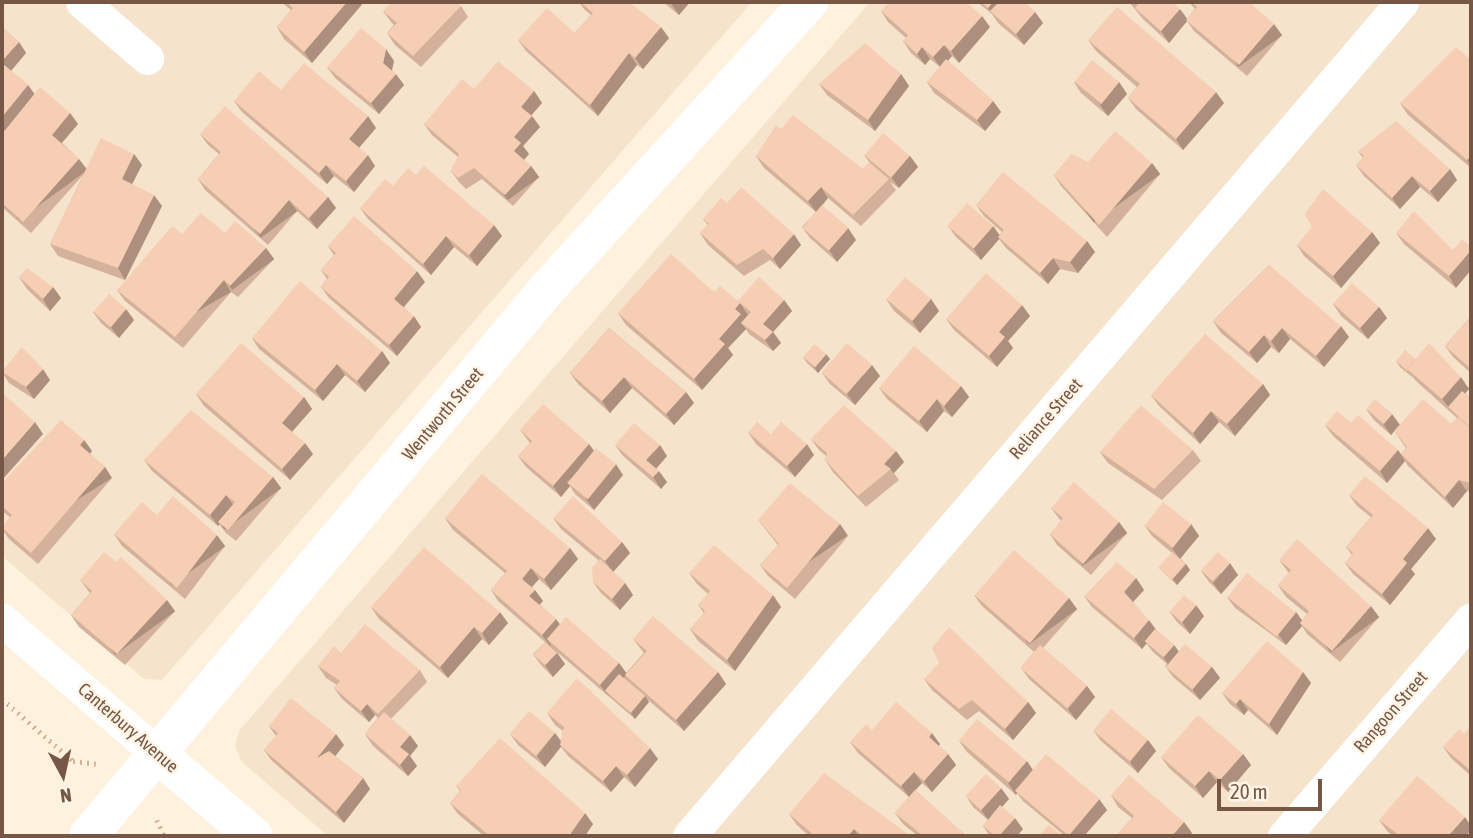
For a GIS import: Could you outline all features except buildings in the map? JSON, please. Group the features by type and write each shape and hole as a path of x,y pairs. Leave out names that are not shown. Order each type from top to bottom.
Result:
{"street":[{"path":"82,2 147,58"},
{"name":"Wentworth Street","path":"88,836 159,755 547,289 809,2"},
{"name":"Reliance Street","path":"689,836 1402,2"},
{"name":"Rangoon Street","path":"1284,836 1471,619"},
{"name":"Canterbury Avenue","path":"2,620 254,836"}],"path":[{"path":"2,699 73,761 96,764"},
{"path":"157,820 164,836"}],"shaded area":[{"path":"2,2 752,2 162,680 144,679 2,556"},
{"path":"870,2 1471,2 1471,836 328,836 242,762 235,746 239,731"}]}
